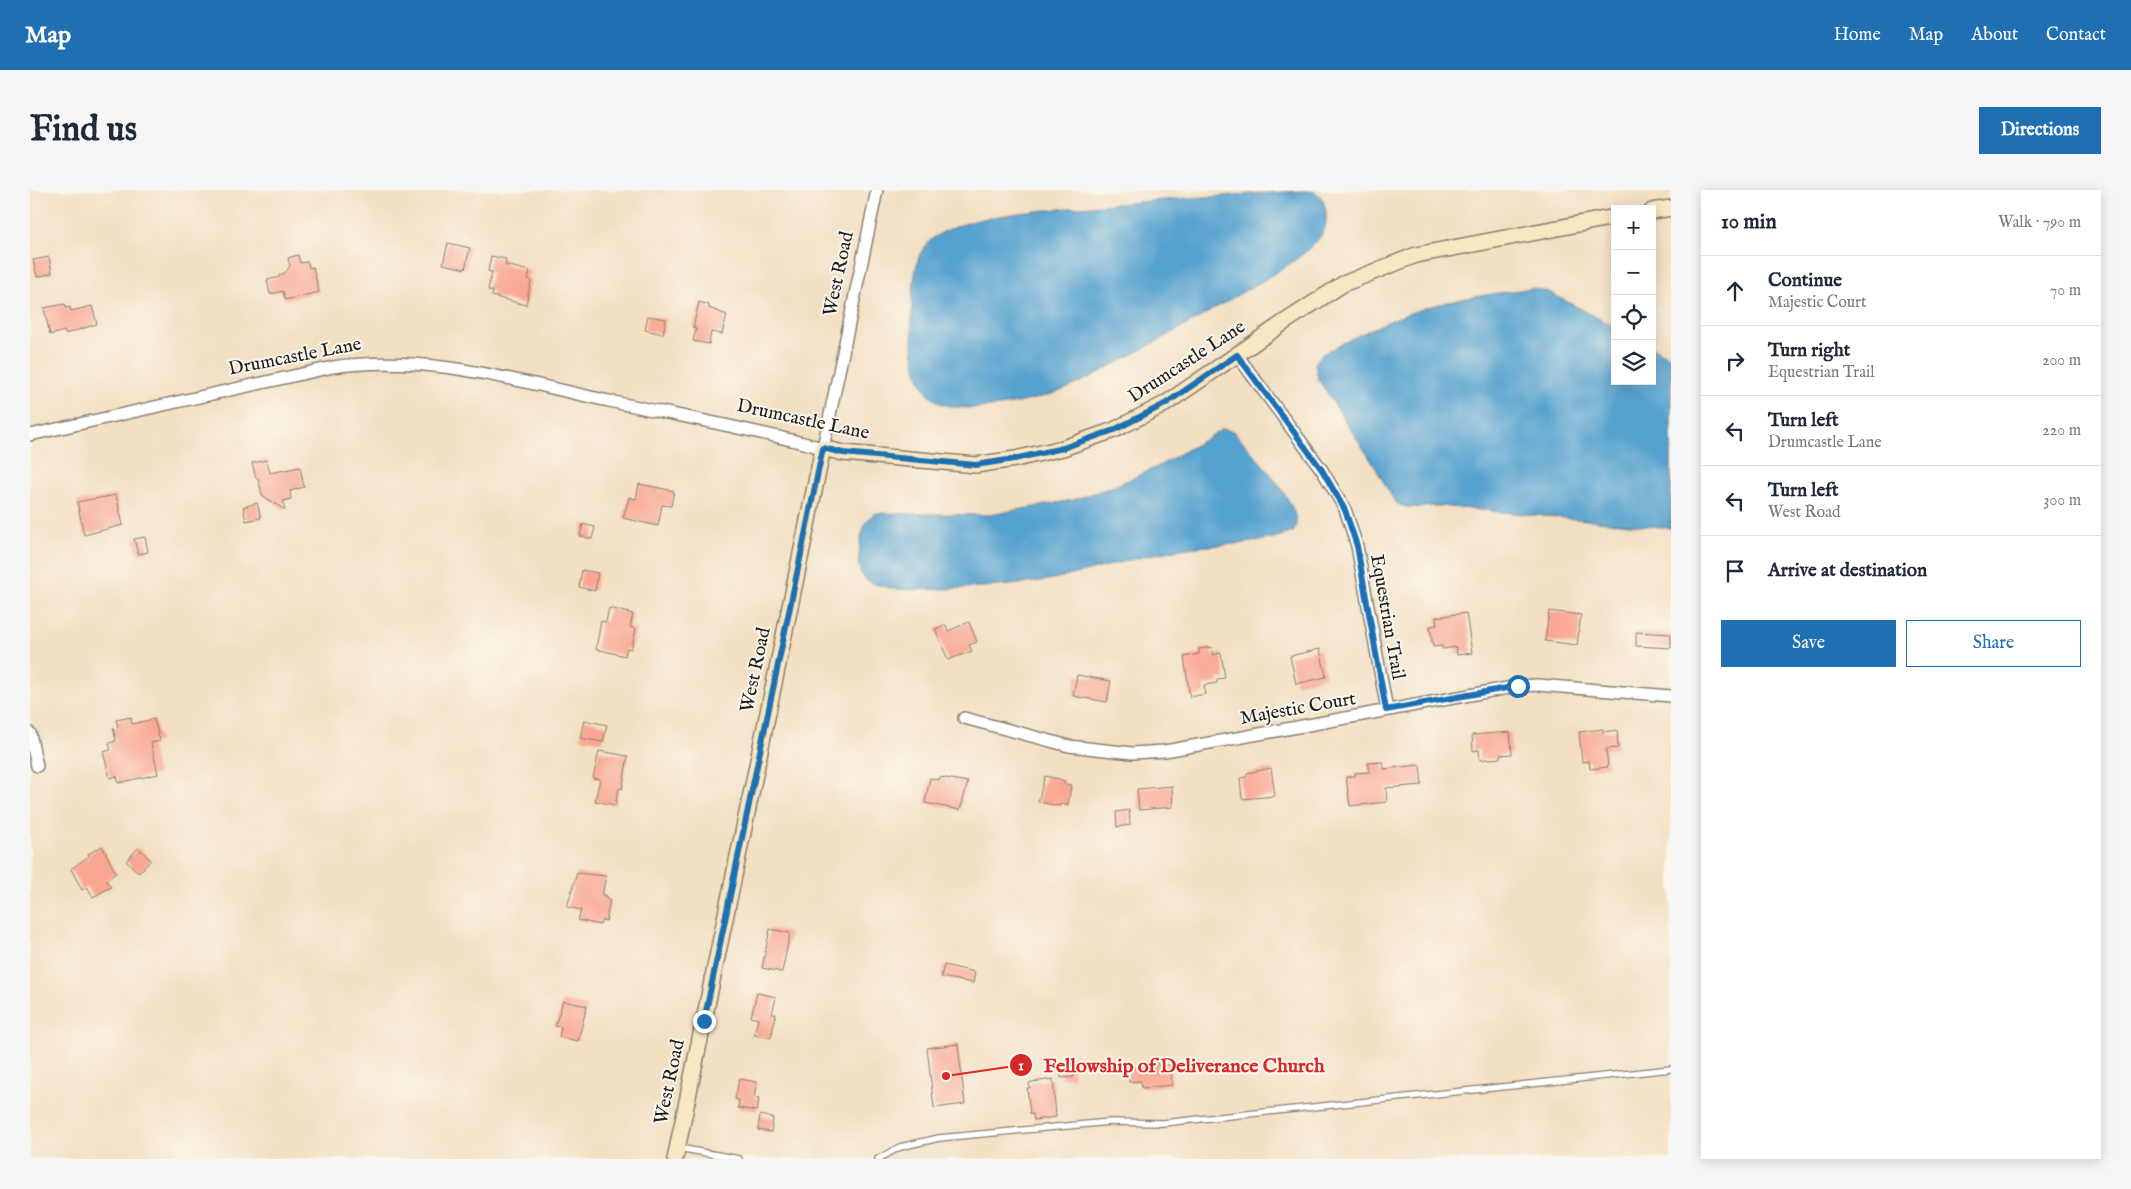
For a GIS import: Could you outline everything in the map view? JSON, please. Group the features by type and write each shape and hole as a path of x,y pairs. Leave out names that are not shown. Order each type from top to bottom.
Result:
{"street":[{"name":"West Road","path":"676,1153 876,190"},
{"path":"1656,210 1671,208"},
{"name":"Drumcastle Lane","path":"30,435 333,368 364,363 411,363 441,366 538,385 776,435 843,453 976,465 1063,448 1114,430 1165,404 1344,284 1390,264 1416,255 1611,218"},
{"name":"Equestrian Trail","path":"1237,355 1322,470 1345,510 1357,546 1386,710"},
{"name":"Majestic Court","path":"964,718 1069,746 1132,753 1165,750 1518,686 1538,685 1671,696"},
{"path":"30,734 37,766"}],"lane":[{"path":"878,1159 900,1147 939,1138 1110,1122 1163,1122 1671,1069"},
{"path":"676,1153 739,1159"}],"water":[{"path":"1313,192 1322,199 1326,211 1326,223 1322,234 1304,253 1277,272 1197,319 1068,388 1022,402 969,408 953,407 940,403 934,399 920,380 916,368 912,338 912,303 915,272 919,257 924,248 932,239 946,231 982,219 1024,213 1163,200"},
{"path":"1532,288 1549,292 1611,325 1611,385 1656,385 1656,349 1671,358 1671,528 1439,506 1410,507 1395,502 1374,465 1318,379 1315,364 1321,355 1394,319 1446,302"},
{"path":"1223,429 1233,431 1285,494 1296,521 1294,531 1266,540 1175,550 1068,576 1012,585 905,590 877,585 868,581 860,570 861,537 866,523 875,513 989,515 1073,500 1117,485 1157,467"}],"building":[{"path":"448,243 470,248 465,269 443,264"},
{"path":"298,255 300,263 308,262 309,268 313,267 319,292 285,300 283,291 270,294 267,280 280,277 279,275 285,273 290,266 288,258"},
{"path":"491,256 506,259 505,265 530,271 528,279 531,280 526,305 492,296 493,291 488,290 492,272 488,271"},
{"path":"49,257 52,273 37,277 33,260"},
{"path":"699,302 727,315 722,334 711,332 709,344 693,341 696,329 693,328"},
{"path":"65,304 66,308 70,307 71,311 92,306 97,324 65,334 64,331 50,335 44,308"},
{"path":"648,316 666,319 663,334 645,330"},
{"path":"267,460 270,473 300,467 304,487 290,491 291,499 283,501 285,510 262,495 252,463"},
{"path":"639,484 674,491 671,506 662,505 658,526 623,518 629,497 636,499"},
{"path":"116,495 123,525 84,535 77,502"},
{"path":"257,503 261,518 246,521 243,507"},
{"path":"583,524 595,527 592,539 580,536"},
{"path":"145,537 148,552 138,554 134,539"},
{"path":"582,570 598,573 595,591 579,587"},
{"path":"609,608 633,614 630,627 636,629 631,649 627,648 625,656 596,649 601,621 606,622"},
{"path":"1549,611 1581,615 1577,645 1545,641"},
{"path":"1466,613 1472,653 1457,655 1456,647 1443,649 1442,646 1433,647 1430,626 1437,625 1436,617"},
{"path":"969,622 977,642 969,645 972,651 948,660 935,629 946,625 948,631"},
{"path":"1636,632 1671,634 1671,648 1636,646"},
{"path":"1212,647 1213,655 1221,653 1225,678 1217,679 1217,683 1204,685 1205,694 1190,697 1184,657 1199,654 1199,649"},
{"path":"1320,649 1326,677 1296,684 1290,656"},
{"path":"1077,675 1111,681 1107,702 1073,696"},
{"path":"131,717 132,724 154,719 160,741 151,743 158,774 118,783 117,776 110,778 103,752 111,750 109,743 116,741 113,728 118,727 116,720"},
{"path":"584,720 607,725 603,742 580,738"},
{"path":"1603,729 1603,732 1617,730 1618,748 1606,749 1608,767 1590,769 1589,761 1582,762 1579,732"},
{"path":"1510,732 1512,754 1500,755 1500,758 1480,760 1479,750 1473,751 1472,735"},
{"path":"599,751 628,756 622,789 619,788 615,805 595,801 600,779 593,778"},
{"path":"1383,762 1384,769 1420,765 1422,785 1386,788 1387,802 1350,806 1346,777 1355,776 1355,773 1369,772 1368,763"},
{"path":"1271,768 1275,796 1242,799 1240,778 1247,777 1247,773"},
{"path":"1045,776 1059,779 1064,781 1064,784 1071,785 1068,805 1060,804 1060,806 1038,802"},
{"path":"940,777 968,782 960,810 925,803 930,778 939,780"},
{"path":"1172,786 1173,807 1139,810 1137,789"},
{"path":"1129,810 1130,825 1117,827 1116,812"},
{"path":"102,846 116,873 106,880 111,887 93,897 87,887 82,890 71,869 89,856 88,854"},
{"path":"138,848 151,860 139,873 126,861"},
{"path":"577,873 606,876 602,895 610,900 606,921 602,920 600,925 578,920 581,910 567,907"},
{"path":"770,929 790,933 782,972 762,968"},
{"path":"944,965 975,972 973,983 941,977"},
{"path":"757,993 776,997 772,1014 776,1014 771,1038 754,1035 758,1019 751,1017"},
{"path":"563,1001 587,1006 578,1041 559,1037 561,1027 555,1026"},
{"path":"958,1044 965,1104 934,1108 927,1048"},
{"path":"1157,1062 1158,1066 1170,1065 1172,1085 1142,1088 1141,1081 1129,1082 1127,1069 1146,1067 1146,1063"},
{"path":"1072,1066 1074,1077 1061,1078 1060,1067"},
{"path":"739,1079 757,1082 754,1097 759,1098 757,1111 738,1108 739,1100 735,1099"},
{"path":"1053,1079 1056,1117 1034,1120 1033,1114 1030,1114 1027,1088 1030,1088 1029,1083"},
{"path":"760,1115 773,1118 771,1132 758,1130"}],"place":[{"name":"Fellowship of Deliverance Church","path":"946,1076"}],"route":[{"path":"704,1021 823,448 843,453 976,465 1063,448 1114,430 1165,404 1237,355 1331,482 1345,510 1357,546 1386,710 1518,686"}]}
